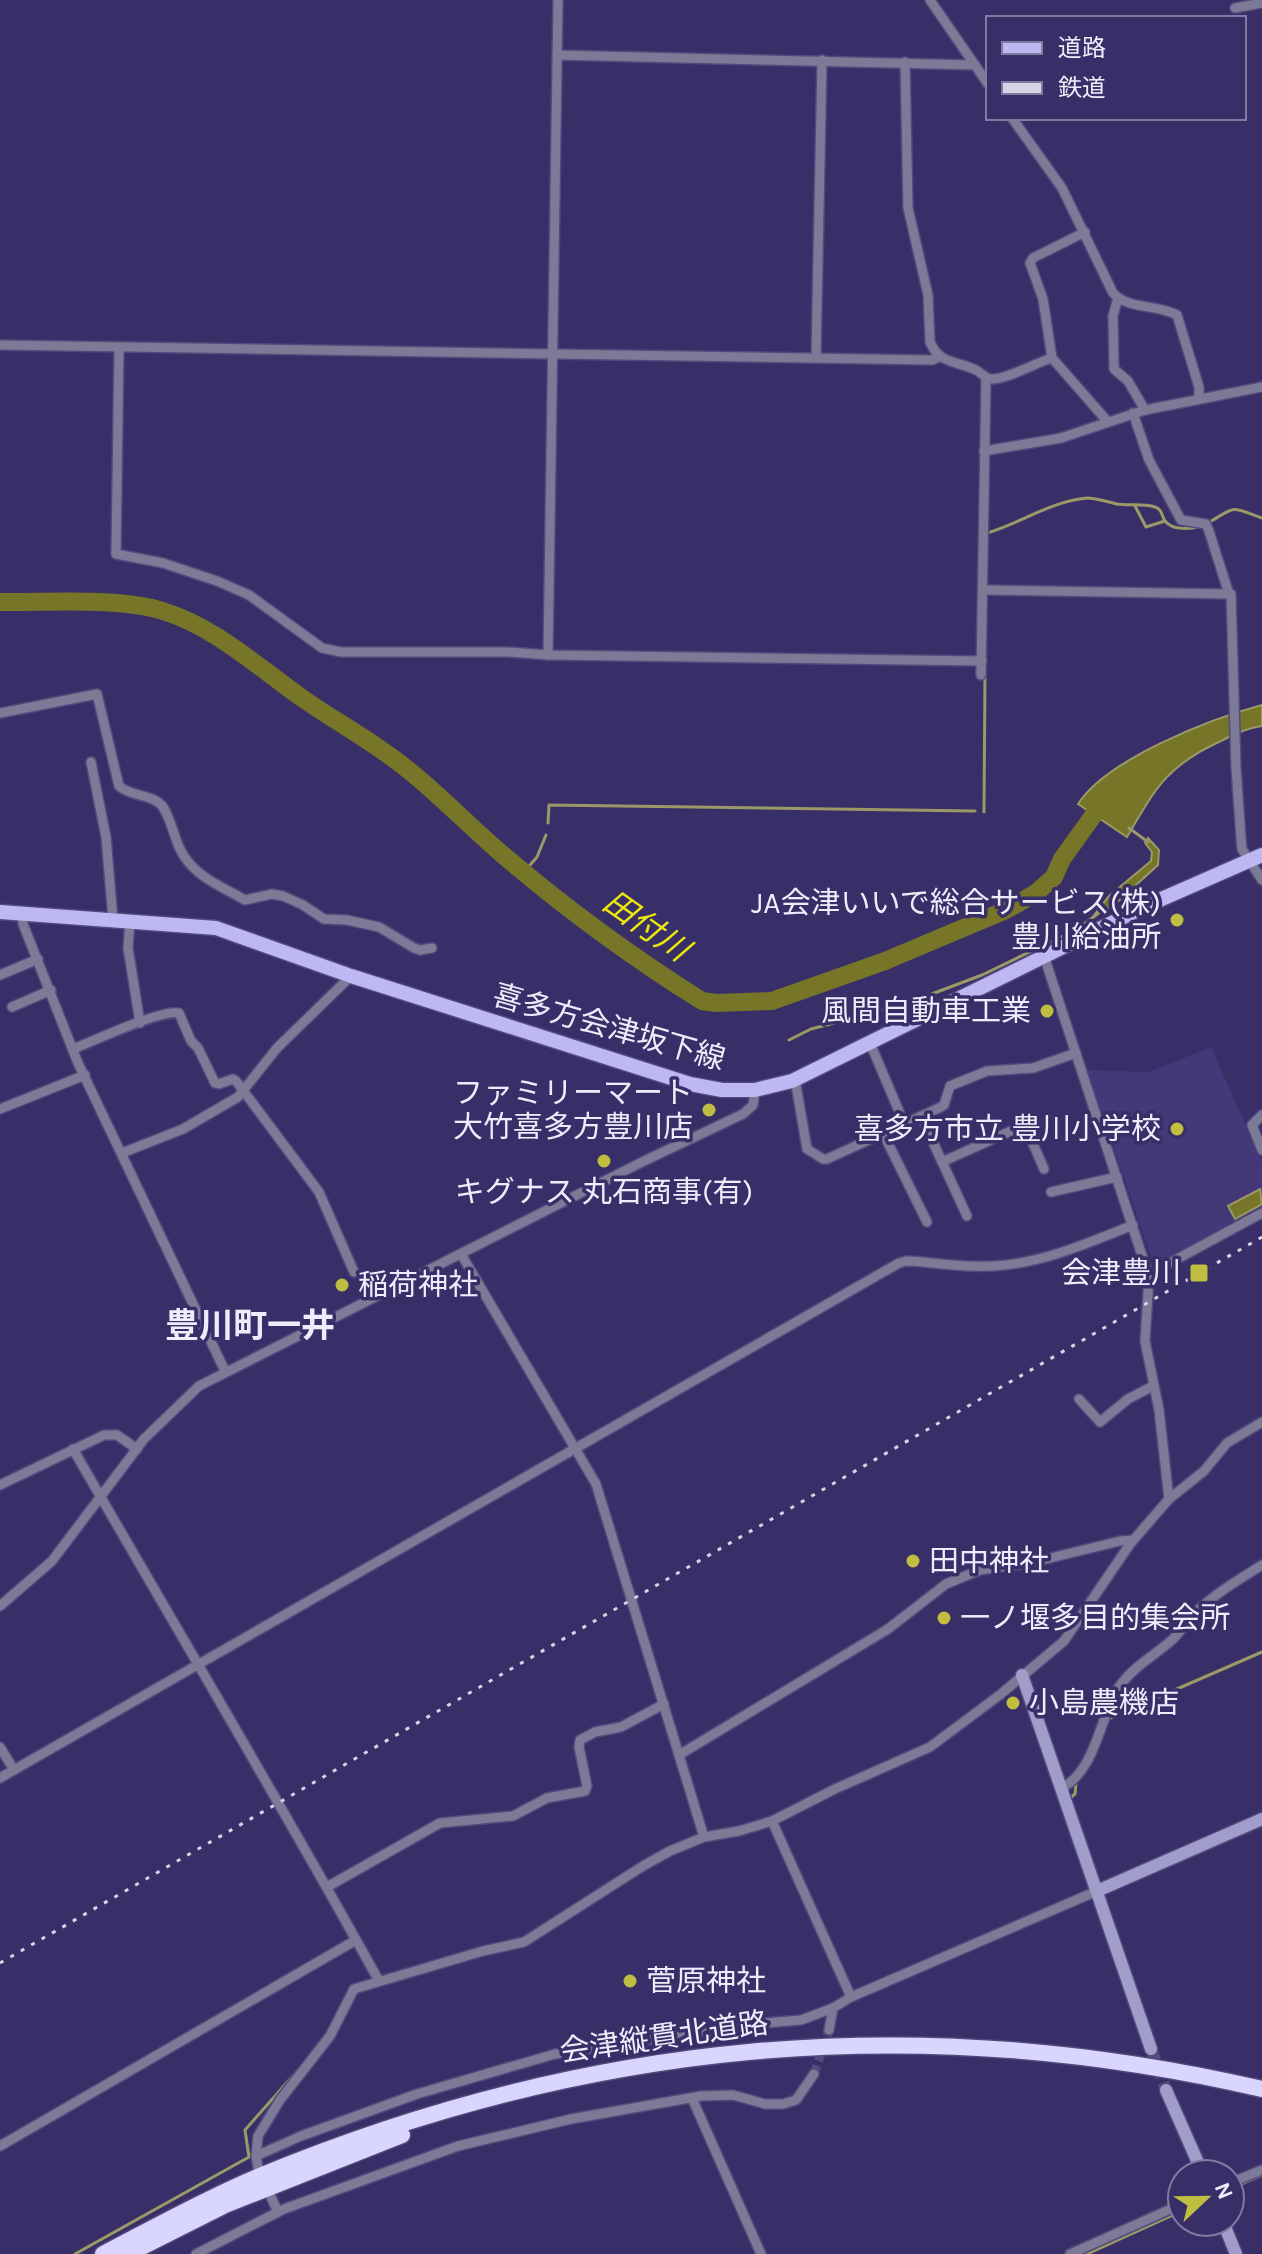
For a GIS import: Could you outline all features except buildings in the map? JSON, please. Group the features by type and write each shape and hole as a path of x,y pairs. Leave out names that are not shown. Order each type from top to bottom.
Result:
{"highway":[{"name":"会津縦貫北道路","path":"103,2254 254,2179 360,2138 523,2088 689,2057 830,2045 984,2046 1133,2064 1262,2089"},
{"name":"会津縦貫北道路","path":"128,2254 225,2205 394,2138 468,2113 592,2082 691,2066 831,2053 984,2055 1066,2062 1132,2072 1262,2098"}],"main road":[{"name":"喜多方会津坂下線","path":"0,912 216,928 351,976 690,1084 722,1090 755,1090 795,1079 1148,905 1256,858"}],"street":[{"path":"548,655 558,0"},
{"path":"930,0 986,81"},
{"path":"1235,8 1262,3"},
{"path":"557,55 975,65"},
{"path":"816,358 822,60"},
{"path":"905,62 908,208 928,295 930,342 939,357 979,371 986,378 981,675"},
{"path":"1013,120 1054,175 1113,293 1118,298 1145,307 1165,309 1177,315 1199,387 1199,399"},
{"path":"1085,232 1033,258 1030,263 1043,299 1052,358 1108,422"},
{"path":"1118,298 1113,316 1116,345 1114,365 1128,381 1145,410"},
{"path":"0,345 932,360 939,357"},
{"path":"119,347 116,554 193,572 238,590 330,651 982,661"},
{"path":"986,378 1008,376 1052,358"},
{"path":"984,451 1061,438 1133,413 1262,387"},
{"path":"1133,413 1149,460 1181,520 1206,524 1229,594 1242,849 1256,858 1262,880"},
{"path":"983,590 1229,594"},
{"path":"0,713 97,694 119,786 128,793 149,798 162,806 192,870 245,900 272,894 283,896 324,919 375,926 414,948 432,948"},
{"path":"91,762 106,837 113,919"},
{"path":"22,913 23,924 73,1049 225,1371"},
{"path":"130,920 128,948 140,1023"},
{"path":"1044,956 1149,1277 1145,1341 1159,1410 1169,1499"},
{"path":"0,975 38,959"},
{"path":"122,1153 197,1122 230,1103 244,1091 277,1048 351,976"},
{"path":"12,1007 51,990"},
{"path":"73,1049 171,1011 179,1013 215,1083 233,1079 319,1192 354,1272"},
{"path":"870,1043 904,1123"},
{"path":"795,1079 805,1144 807,1149 823,1159 944,1105 950,1086 981,1073 1033,1068 1076,1053"},
{"path":"0,1109 85,1075"},
{"path":"0,1606 52,1561 137,1449 187,1396 225,1371 743,1114 753,1105 755,1090"},
{"path":"1262,1115 1252,1125 1262,1150"},
{"path":"921,1116 967,1216"},
{"path":"942,1162 1029,1123 1044,1169"},
{"path":"883,1133 927,1222"},
{"path":"1051,1192 1117,1177"},
{"path":"1149,1277 1262,1213"},
{"path":"0,1778 899,1263 988,1267 1026,1263 1133,1225"},
{"path":"461,1254 601,1495 704,1837"},
{"path":"1079,1399 1100,1422 1128,1399 1153,1386"},
{"path":"258,2167 258,2136 280,2100 330,2036 354,1989 524,1942 643,1866 704,1837 772,1821 930,1747 1064,1641 1133,1540 1169,1499 1204,1471 1227,1443 1262,1422"},
{"path":"0,1485 99,1436 111,1434 123,1438 137,1449"},
{"path":"73,1449 379,1981"},
{"path":"679,1755 880,1635 946,1584 980,1570 1034,1562 1133,1540"},
{"path":"1062,1788 1072,1781 1095,1747 1114,1695 1127,1676 1175,1637 1210,1599 1262,1565"},
{"path":"1022,1675 1151,2049"},
{"path":"327,1887 440,1823 513,1816 543,1799 585,1791 587,1786 580,1740 595,1732 621,1727 664,1704"},
{"path":"0,1747 14,1770"},
{"path":"256,2156 301,2136 417,2094 555,2054 753,2024 801,2020 1262,1819"},
{"path":"772,1821 851,1997"},
{"path":"0,2146 356,1940"},
{"path":"829,2030 833,2008"},
{"path":"196,2254 278,2212 458,2146 571,2119 719,2094 765,2104 783,2104 796,2100 814,2074"},
{"path":"1166,2090 1196,2158"},
{"path":"692,2098 761,2254"},
{"path":"271,2197 278,2212"},
{"path":"1070,2254 1166,2211"}],"shaded area":[{"path":"1262,705 1262,726 1231,736 1188,759 1165,779 1127,837 1078,804 1092,787 1112,772 1161,743 1215,720"},
{"path":"1148,838 1159,850 1158,865 1112,907 1095,914 1109,896 1151,861 1152,852 1145,843"},
{"name":"喜多方市立 豊川小学校","path":"1211,1047 1262,1162 1262,1210 1153,1262 1087,1070 1148,1072"},
{"path":"1260,1189 1262,1204 1235,1219 1228,1206"}],"waterway":[{"path":"987,533 1061,503 1087,498 1155,507 1168,524 1177,528 1201,526"},
{"path":"1135,506 1146,527 1165,521"},
{"path":"1208,523 1234,510 1262,518"},
{"name":"田付川","path":"0,602 125,604 163,611 200,627 394,759 550,894 702,1001 772,1001 885,961 1006,910 1036,893 1054,877 1062,859 1108,795"},
{"path":"984,812 985,674"},
{"path":"548,823 549,805 975,811"},
{"path":"1129,828 1148,842"},
{"path":"524,872 537,857 546,835"},
{"path":"789,1040 811,1029 900,1006 982,975 1079,928 1100,912"},
{"path":"1108,1719 1262,1652"},
{"path":"1069,1799 1075,1794 1076,1783"},
{"path":"75,2254 249,2157 245,2130 299,2069"},
{"path":"1246,2182 1262,2175"},
{"path":"1087,2254 1166,2218"}],"tunnel":[{"path":"814,2074 829,2030"},
{"path":"1151,2049 1166,2090"}],"railway":[{"path":"0,1963 1262,1237"}],"place":[{"name":"JA会津いいで総合サービス(株) 豊川給油所","path":"1177,920"},
{"name":"風間自動車工業","path":"1047,1011"},
{"name":"ファミリーマート 大竹喜多方豊川店","path":"709,1110"},
{"name":"喜多方市立 豊川小学校","path":"1177,1129"},
{"name":"キグナス 丸石商事(有)","path":"604,1161"},
{"name":"会津豊川","path":"1199,1273"},
{"name":"稲荷神社","path":"342,1285"},
{"name":"田中神社","path":"913,1561"},
{"name":"一ノ堰多目的集会所","path":"944,1618"},
{"name":"小島農機店","path":"1013,1703"},
{"name":"菅原神社","path":"630,1981"}],"district":[{"name":"豊川町一井","path":"250,1326"}]}
